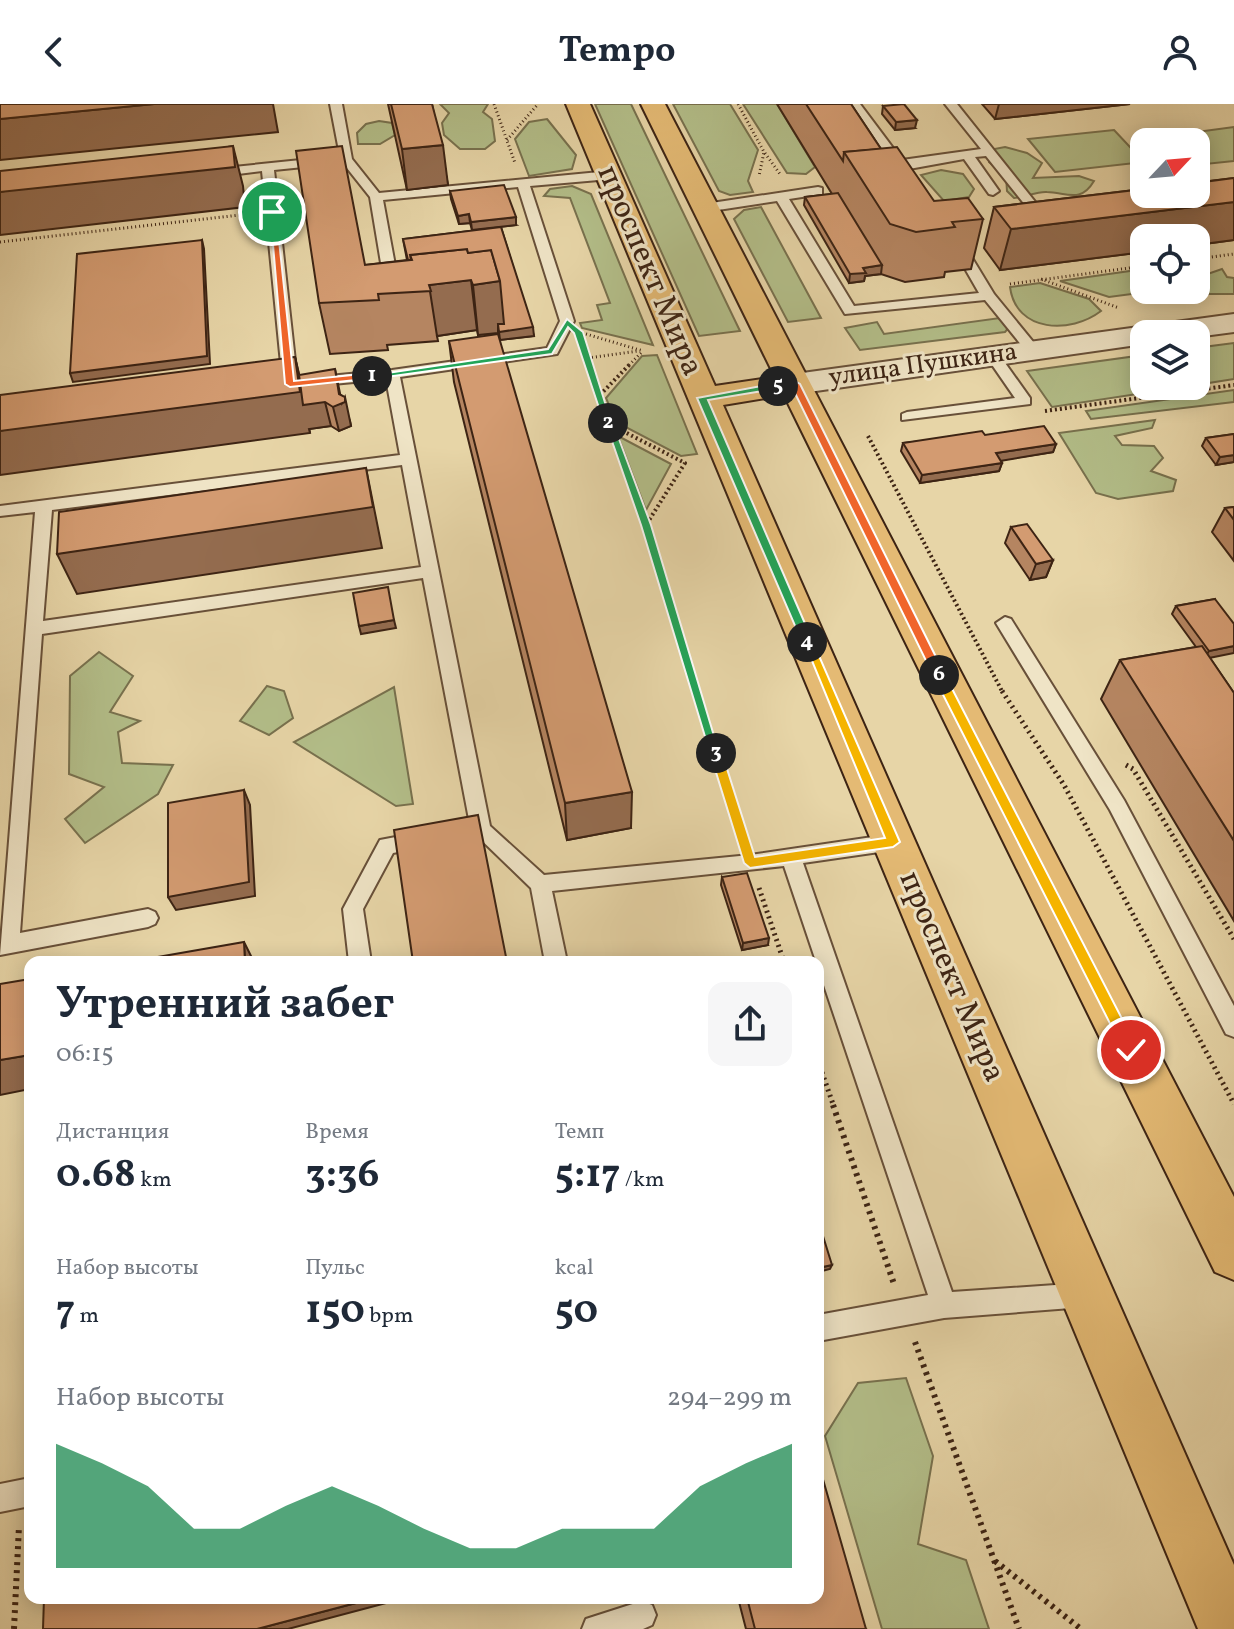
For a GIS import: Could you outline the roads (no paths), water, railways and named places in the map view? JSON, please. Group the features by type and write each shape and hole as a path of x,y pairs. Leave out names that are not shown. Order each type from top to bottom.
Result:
{"main road":[{"name":"проспект Мира","path":"578,104 1230,1629"},
{"path":"653,104 1234,1253"},
{"name":"улица Пушкина","path":"702,398 795,384"}],"street":[{"name":"улица Пушкина","path":"795,384 1032,349 1130,323"},
{"path":"1210,326 1234,323"}],"lane":[{"path":"336,104 346,159 376,197 394,300"},
{"path":"854,104 908,177"},
{"path":"951,104 1036,219 1057,217"},
{"path":"899,164 988,152"},
{"path":"967,155 993,191"},
{"path":"205,174 346,159"},
{"path":"268,167 290,384 392,374 552,351 567,321 523,184"},
{"path":"376,197 610,175"},
{"path":"705,208 818,191"},
{"path":"782,198 850,311 985,292"},
{"path":"948,229 985,292 1032,349"},
{"path":"907,417 1025,401 993,356"},
{"path":"392,374 432,571 465,832"},
{"path":"0,511 410,459"},
{"path":"44,505 5,945 148,918"},
{"path":"34,629 432,571"},
{"path":"1005,623 1117,805 1234,1027"},
{"path":"359,956 353,909 387,846 465,832 540,884 750,863 893,842"},
{"path":"791,857 944,1305"},
{"path":"540,884 555,956"},
{"path":"824,1327 944,1305 1088,1294"},
{"path":"596,1629 642,1614"}]}
